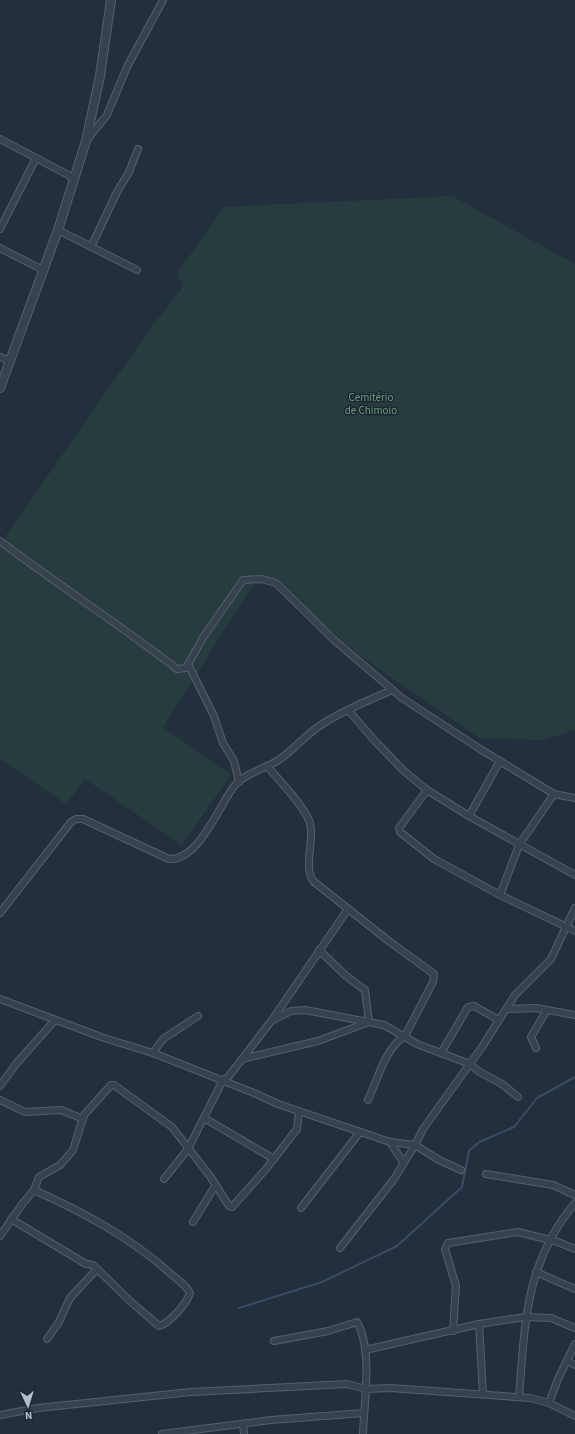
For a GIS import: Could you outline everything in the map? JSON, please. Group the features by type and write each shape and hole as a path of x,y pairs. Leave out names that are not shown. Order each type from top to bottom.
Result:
{"street":[{"path":"0,388 58,230 86,141 100,76 111,0"},
{"path":"86,141 107,115 127,67 163,0"},
{"path":"0,139 74,178"},
{"path":"91,247 117,192 129,172 138,149"},
{"path":"0,229 36,158"},
{"path":"58,230 137,270"},
{"path":"0,248 43,270"},
{"path":"0,357 10,361"},
{"path":"0,541 57,584 137,638 177,669 186,668 204,636 243,580 262,579 276,583 283,588 334,639 392,690 500,761 554,794 575,798"},
{"path":"188,664 214,716 223,743 234,761 239,782"},
{"path":"0,913 71,822 76,819 82,819 169,859 176,860 183,857 206,833 228,796 239,782 295,748 322,724 392,690"},
{"path":"349,711 404,771 427,790 519,845 575,875"},
{"path":"469,816 500,761"},
{"path":"267,766 304,812 310,822 310,876 313,881 434,974 433,982 405,1036 398,1042 387,1058 368,1100"},
{"path":"427,790 398,830 426,854 500,895 575,931"},
{"path":"500,895 519,845 554,794"},
{"path":"340,1248 391,1183 415,1145 423,1129 470,1064 521,988 551,959 575,908"},
{"path":"164,1178 188,1149 223,1080 230,1076 272,1020 348,909"},
{"path":"319,950 345,975 366,990 369,1022"},
{"path":"0,999 104,1038 153,1053 299,1111 390,1142 415,1145 439,1160 461,1170"},
{"path":"441,1053 468,1007 474,1006 499,1020"},
{"path":"507,1009 536,1008 575,1015"},
{"path":"272,1020 297,1009 331,1013 390,1027 417,1044 470,1064 478,1071 502,1084 518,1097"},
{"path":"536,1048 531,1037 547,1010"},
{"path":"153,1053 163,1039 198,1016"},
{"path":"0,1086 16,1064 55,1020"},
{"path":"242,1059 318,1041 369,1022"},
{"path":"0,1236 34,1190 39,1177 60,1165 73,1150 86,1112 110,1085 114,1085 176,1131 188,1149 210,1176 228,1206 234,1206 297,1129 299,1111"},
{"path":"0,1100 25,1112 61,1110 83,1119"},
{"path":"204,1118 274,1159"},
{"path":"301,1208 360,1132"},
{"path":"390,1142 403,1162"},
{"path":"486,1174 553,1185 575,1196"},
{"path":"193,1222 215,1186"},
{"path":"11,1220 97,1269 130,1301 159,1326 180,1310 190,1295 189,1290 156,1261 132,1242 67,1205 34,1190"},
{"path":"520,1397 525,1317 536,1272 550,1240 560,1222 575,1203"},
{"path":"453,1331 456,1286 445,1249 448,1243 518,1232 550,1240 575,1249"},
{"path":"47,1339 59,1322 70,1298 97,1269"},
{"path":"536,1272 575,1289"},
{"path":"365,1350 479,1324 525,1317 550,1318 575,1328"},
{"path":"274,1341 328,1331 357,1322 365,1350 366,1389 363,1434"},
{"path":"479,1324 483,1394"},
{"path":"549,1403 575,1344"},
{"path":"567,1360 575,1365"},
{"path":"0,1415 38,1408 191,1392 346,1384 366,1389 390,1388 520,1397 549,1403 575,1416"},
{"path":"162,1434 243,1424 364,1413"},
{"path":"243,1424 244,1434"}],"green space":[{"name":"Cemitério de Chimoio","path":"452,196 575,264 575,730 544,740 479,738 366,660 260,574 163,727 231,775 182,845 85,779 66,804 0,759 0,544 152,326 182,288 178,272 224,207"}],"waterway":[{"path":"239,1308 322,1282 397,1246 462,1187 469,1151 479,1142 514,1127 537,1098 575,1077"}]}
